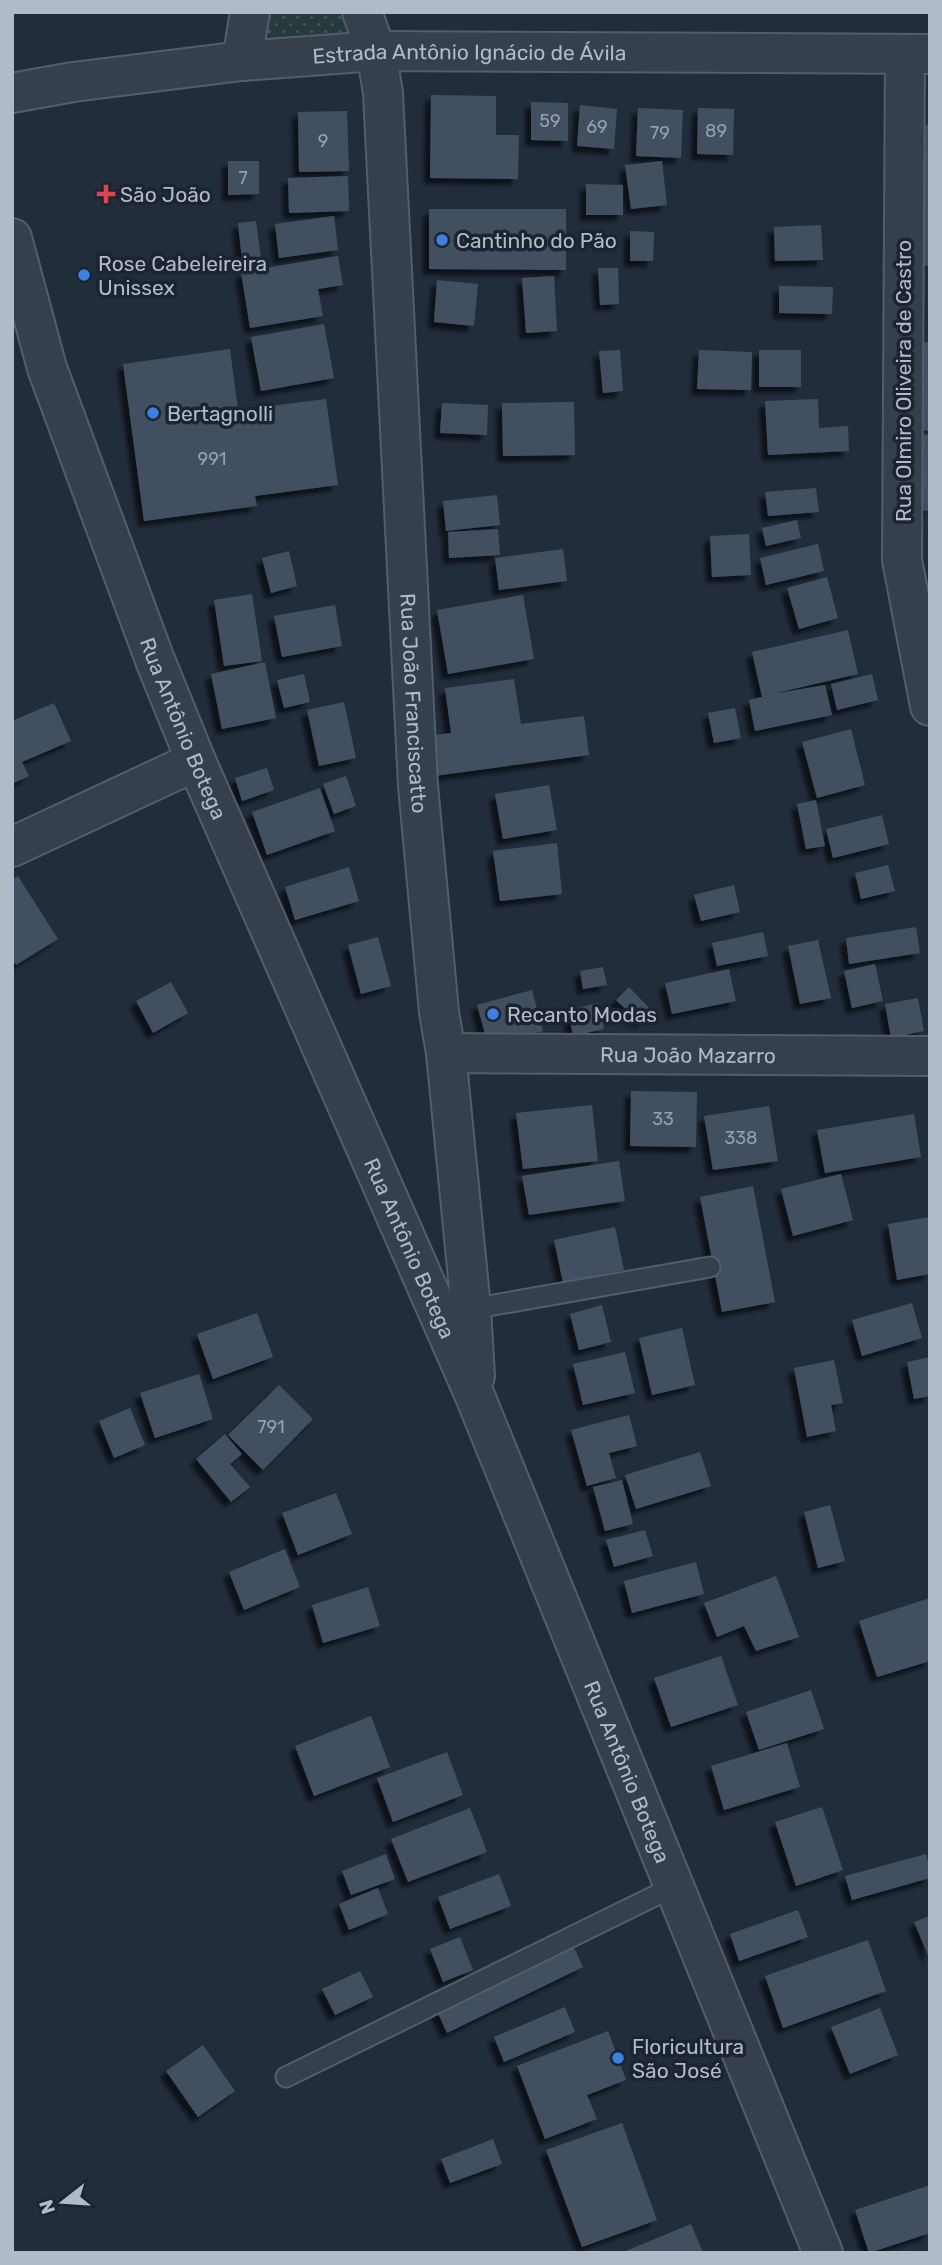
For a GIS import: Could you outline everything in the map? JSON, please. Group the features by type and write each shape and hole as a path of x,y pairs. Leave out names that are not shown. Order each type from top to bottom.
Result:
{"street":[{"path":"242,61 250,12"},
{"name":"Rua João Franciscatto","path":"362,12 376,51 383,107 418,786 471,1309 475,1396"},
{"name":"Estrada Antônio Ignácio de Ávila","path":"12,93 73,82 242,61 376,51 917,54"},
{"name":"Rua Olmiro Oliveira de Castro","path":"917,54 916,560 930,706"},
{"name":"Rua Antônio Botega","path":"12,238 17,277 47,368 155,660 196,761 475,1396 823,2253"},
{"path":"12,847 196,761"},
{"name":"Rua João Mazarro","path":"446,1054 930,1056"}],"lane":[{"path":"471,1309 710,1267"},
{"path":"286,2077 673,1887"}],"green space":[{"path":"267,12 346,12 351,27 339,34 272,41 265,28"}],"building":[{"path":"431,95 496,96 496,135 519,135 518,179 430,178"},
{"path":"531,102 568,103 568,141 531,140"},
{"path":"580,105 617,109 614,149 577,146"},
{"path":"638,108 683,110 681,158 636,156"},
{"path":"698,108 734,109 733,155 697,154"},
{"path":"347,111 349,171 299,172 298,112"},
{"path":"923,125 930,125 930,266 922,266"},
{"path":"228,161 259,161 259,194 228,195"},
{"path":"662,161 667,205 631,209 625,165"},
{"path":"348,176 349,211 289,213 288,178"},
{"path":"586,184 623,185 623,215 586,215"},
{"path":"429,209 566,209 566,270 429,269"},
{"path":"334,216 338,250 279,258 275,224"},
{"path":"256,221 261,258 242,260 238,223"},
{"path":"821,225 823,260 775,261 774,227"},
{"path":"630,231 654,232 653,261 630,261"},
{"path":"338,256 343,285 318,289 323,316 250,328 241,272"},
{"path":"598,268 618,268 619,304 600,305"},
{"path":"554,276 557,331 526,333 522,278"},
{"path":"437,280 478,284 474,326 434,322"},
{"path":"779,286 833,287 832,314 779,313"},
{"path":"324,324 334,378 261,391 251,337"},
{"path":"924,342 930,342 930,431 920,430"},
{"path":"230,349 238,410 326,399 338,485 255,496 257,506 144,521 123,364"},
{"path":"620,350 623,391 603,393 599,351"},
{"path":"699,350 752,352 751,390 697,389"},
{"path":"759,350 801,350 801,387 759,387"},
{"path":"818,399 819,428 848,426 849,451 768,455 765,401"},
{"path":"574,402 575,455 503,456 502,403"},
{"path":"442,403 488,405 487,435 440,433"},
{"path":"922,434 930,435 930,511 919,510"},
{"path":"816,488 819,512 768,516 765,492"},
{"path":"497,495 500,525 446,531 443,501"},
{"path":"797,520 801,538 766,546 762,528"},
{"path":"498,529 500,555 449,558 448,532"},
{"path":"749,534 751,575 712,577 710,536"},
{"path":"818,544 824,571 766,585 760,558"},
{"path":"563,549 567,581 499,590 495,558"},
{"path":"289,551 297,586 271,593 262,558"},
{"path":"827,577 838,618 799,629 787,588"},
{"path":"252,594 262,661 224,666 214,600"},
{"path":"523,595 534,659 448,674 437,610"},
{"path":"335,605 342,646 282,657 274,616"},
{"path":"848,630 858,674 772,694 825,685 832,715 755,731 749,700 762,697 752,652"},
{"path":"265,662 276,718 222,729 211,674"},
{"path":"304,674 310,702 284,708 277,680"},
{"path":"872,674 878,700 837,710 831,684"},
{"path":"514,679 521,724 584,716 589,755 434,776 428,736 451,733 445,688"},
{"path":"344,702 356,758 319,766 307,710"},
{"path":"54,703 71,741 22,762 29,776 12,784 12,721"},
{"path":"735,708 741,738 714,743 708,713"},
{"path":"851,729 865,785 817,798 802,742"},
{"path":"267,768 274,790 242,801 235,778"},
{"path":"346,776 356,806 334,814 323,784"},
{"path":"549,785 557,830 503,839 495,794"},
{"path":"320,788 335,831 267,855 252,812"},
{"path":"816,800 825,846 806,849 797,804"},
{"path":"882,815 889,844 833,858 826,829"},
{"path":"557,843 562,894 500,901 493,851"},
{"path":"888,865 895,891 861,899 855,873"},
{"path":"349,867 359,901 295,920 285,887"},
{"path":"18,876 58,939 16,965 12,959 12,880"},
{"path":"734,885 740,912 701,921 694,895"},
{"path":"916,927 920,953 849,964 846,938"},
{"path":"763,932 768,956 717,966 712,943"},
{"path":"378,937 391,986 361,994 348,945"},
{"path":"818,940 831,998 800,1004 788,946"},
{"path":"875,964 883,1001 852,1008 844,971"},
{"path":"603,967 607,985 583,989 580,971"},
{"path":"729,969 736,1001 672,1014 665,983"},
{"path":"171,982 188,1013 153,1033 136,1001"},
{"path":"629,987 652,1011 640,1023 616,1000"},
{"path":"532,990 543,1031 488,1045 477,1005"},
{"path":"918,998 924,1031 891,1038 885,1004"},
{"path":"599,1003 604,1029 573,1036 568,1010"},
{"path":"631,1091 697,1092 696,1147 630,1146"},
{"path":"592,1105 598,1161 523,1169 516,1113"},
{"path":"769,1106 778,1161 713,1170 704,1116"},
{"path":"914,1114 921,1157 825,1173 817,1130"},
{"path":"619,1161 625,1201 529,1215 522,1176"},
{"path":"841,1174 853,1220 793,1236 781,1189"},
{"path":"753,1186 775,1302 722,1312 700,1197"},
{"path":"930,1217 930,1274 897,1280 888,1224"},
{"path":"615,1227 624,1270 563,1283 554,1240"},
{"path":"912,1303 922,1338 862,1356 852,1320"},
{"path":"602,1305 611,1342 579,1350 570,1314"},
{"path":"257,1313 273,1357 213,1379 197,1334"},
{"path":"682,1328 695,1385 652,1395 639,1338"},
{"path":"625,1352 635,1393 583,1405 573,1364"},
{"path":"930,1357 930,1396 914,1399 907,1362"},
{"path":"834,1360 843,1403 831,1405 836,1431 807,1437 794,1368"},
{"path":"199,1374 213,1419 155,1438 140,1393"},
{"path":"279,1385 313,1419 263,1470 228,1435"},
{"path":"130,1408 145,1445 114,1458 99,1421"},
{"path":"629,1415 637,1446 609,1453 616,1478 587,1486 571,1430"},
{"path":"225,1434 242,1454 230,1464 250,1487 231,1502 196,1459"},
{"path":"700,1452 711,1486 636,1509 625,1475"},
{"path":"622,1480 633,1524 605,1531 593,1487"},
{"path":"336,1493 352,1534 298,1555 282,1513"},
{"path":"830,1505 845,1561 818,1568 804,1512"},
{"path":"645,1530 653,1556 614,1567 606,1540"},
{"path":"285,1549 300,1587 244,1610 229,1572"},
{"path":"696,1562 704,1594 632,1613 624,1581"},
{"path":"776,1576 799,1637 756,1651 744,1626 717,1637 704,1603"},
{"path":"368,1587 380,1626 323,1643 312,1605"},
{"path":"930,1598 930,1661 877,1677 859,1621"},
{"path":"721,1656 738,1705 671,1727 654,1678"},
{"path":"811,1690 824,1729 759,1750 746,1712"},
{"path":"371,1716 390,1767 314,1796 295,1746"},
{"path":"787,1743 800,1787 724,1810 711,1766"},
{"path":"447,1752 463,1795 393,1822 377,1778"},
{"path":"822,1807 843,1870 796,1886 775,1822"},
{"path":"470,1808 487,1852 408,1882 391,1839"},
{"path":"386,1854 395,1879 351,1895 342,1871"},
{"path":"926,1854 930,1878 852,1900 845,1876"},
{"path":"499,1874 511,1906 450,1929 438,1897"},
{"path":"378,1888 388,1914 349,1930 339,1904"},
{"path":"798,1910 808,1937 739,1961 730,1934"},
{"path":"930,1916 930,1960 914,1922"},
{"path":"460,1937 473,1970 443,1982 430,1949"},
{"path":"868,1940 886,1991 783,2028 765,1976"},
{"path":"571,1941 583,1967 447,2033 435,2007"},
{"path":"360,1971 373,1997 335,2015 322,1989"},
{"path":"565,2007 575,2032 504,2062 494,2037"},
{"path":"880,2008 898,2055 850,2074 831,2027"},
{"path":"608,2031 626,2080 587,2095 597,2119 545,2139 517,2066"},
{"path":"203,2045 235,2091 198,2117 166,2071"},
{"path":"622,2123 657,2220 582,2247 546,2150"},
{"path":"493,2139 502,2164 450,2183 441,2159"},
{"path":"930,2185 930,2233 869,2253 855,2210"},
{"path":"691,2224 703,2253 621,2253"}],"place":[{"name":"São João","path":"106,194"},
{"name":"Cantinho do Pão","path":"442,240"},
{"name":"Rose Cabeleireira Unissex","path":"84,275"},
{"name":"Bertagnolli","path":"153,413"},
{"name":"Recanto Modas","path":"493,1014"},
{"name":"Floricultura São José","path":"618,2058"}]}
